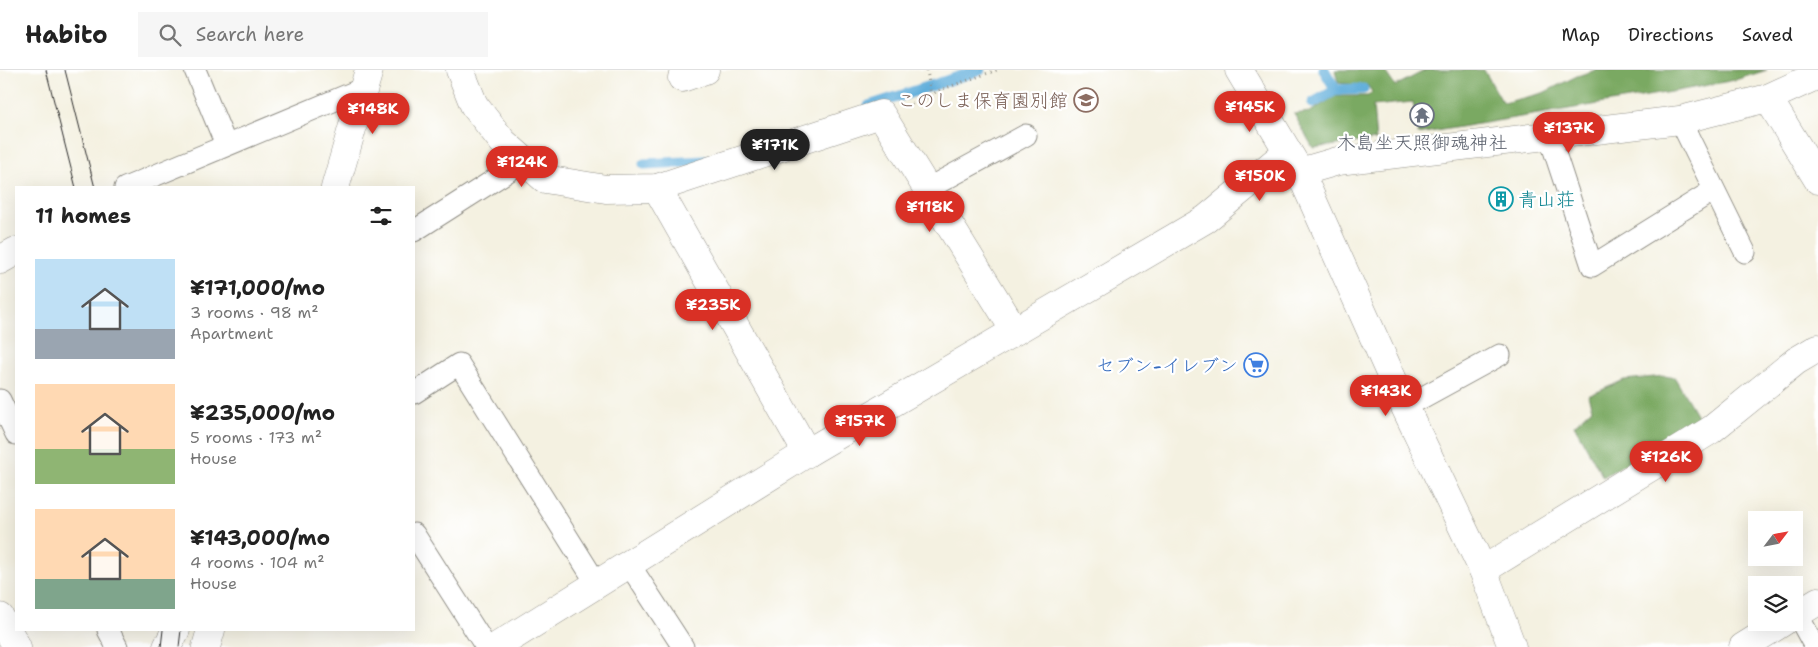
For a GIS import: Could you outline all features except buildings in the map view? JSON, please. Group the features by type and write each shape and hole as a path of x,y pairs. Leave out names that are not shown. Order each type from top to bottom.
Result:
{"street":[{"path":"460,70 474,105 503,142 545,179 606,189 657,188 881,114 1015,331"},
{"path":"1238,70 1293,162 1405,407 1483,570 1512,647"},
{"path":"496,647 807,453 1206,218 1293,162 1338,161 1680,120 1768,98 1818,75"},
{"path":"336,186 367,79"},
{"path":"1768,98 1818,180"},
{"path":"657,188 807,453"},
{"path":"0,260 15,252"},
{"path":"1483,570 1711,430 1796,361 1818,348"},
{"path":"0,617 17,647"},
{"path":"167,647 175,631"},
{"path":"206,647 211,631"},
{"path":"1743,647 1769,631"}],"lane":[{"path":"194,70 226,145"},
{"path":"130,186 226,145 367,79"},
{"path":"1680,120 1745,252"},
{"path":"927,189 1026,135"},
{"path":"1549,135 1592,266 1714,190"},
{"path":"415,230 524,161"},
{"path":"1405,407 1500,355"},
{"path":"415,392 459,364 597,584"},
{"path":"0,400 15,432"},
{"path":"415,536 486,647"},
{"path":"629,564 683,647"},
{"path":"1803,623 1815,647"},
{"path":"109,631 117,647"}],"path":[{"path":"927,70 930,79 931,96 937,91 997,70"}],"green space":[{"name":"木島坐天照御魂神社","path":"1335,70 1384,70 1395,86 1426,70 1484,70 1503,103 1543,93 1577,76 1596,70 1767,70 1735,80 1677,91 1418,134 1413,102 1373,106 1376,140 1313,148 1294,114 1310,112 1335,96 1368,96 1372,92 1368,86 1338,83"},
{"path":"1665,376 1675,378 1699,419 1603,477 1574,425 1592,409 1588,396 1624,380"}],"waterway":[{"path":"869,106 980,70"},
{"path":"1324,70 1336,90 1363,89"},
{"path":"1313,103 1336,90"},
{"path":"644,164 705,161"}],"tram line":[{"path":"46,70 75,186"},
{"path":"65,70 94,186"},
{"path":"161,647 163,631"},
{"path":"179,647 181,631"}],"place":[{"name":"このしま保育園別館","path":"1086,100"},
{"name":"木島坐天照御魂神社","path":"1422,115"},
{"name":"青山荘","path":"1501,199"},
{"name":"セブン-イレブン","path":"1256,365"}]}
